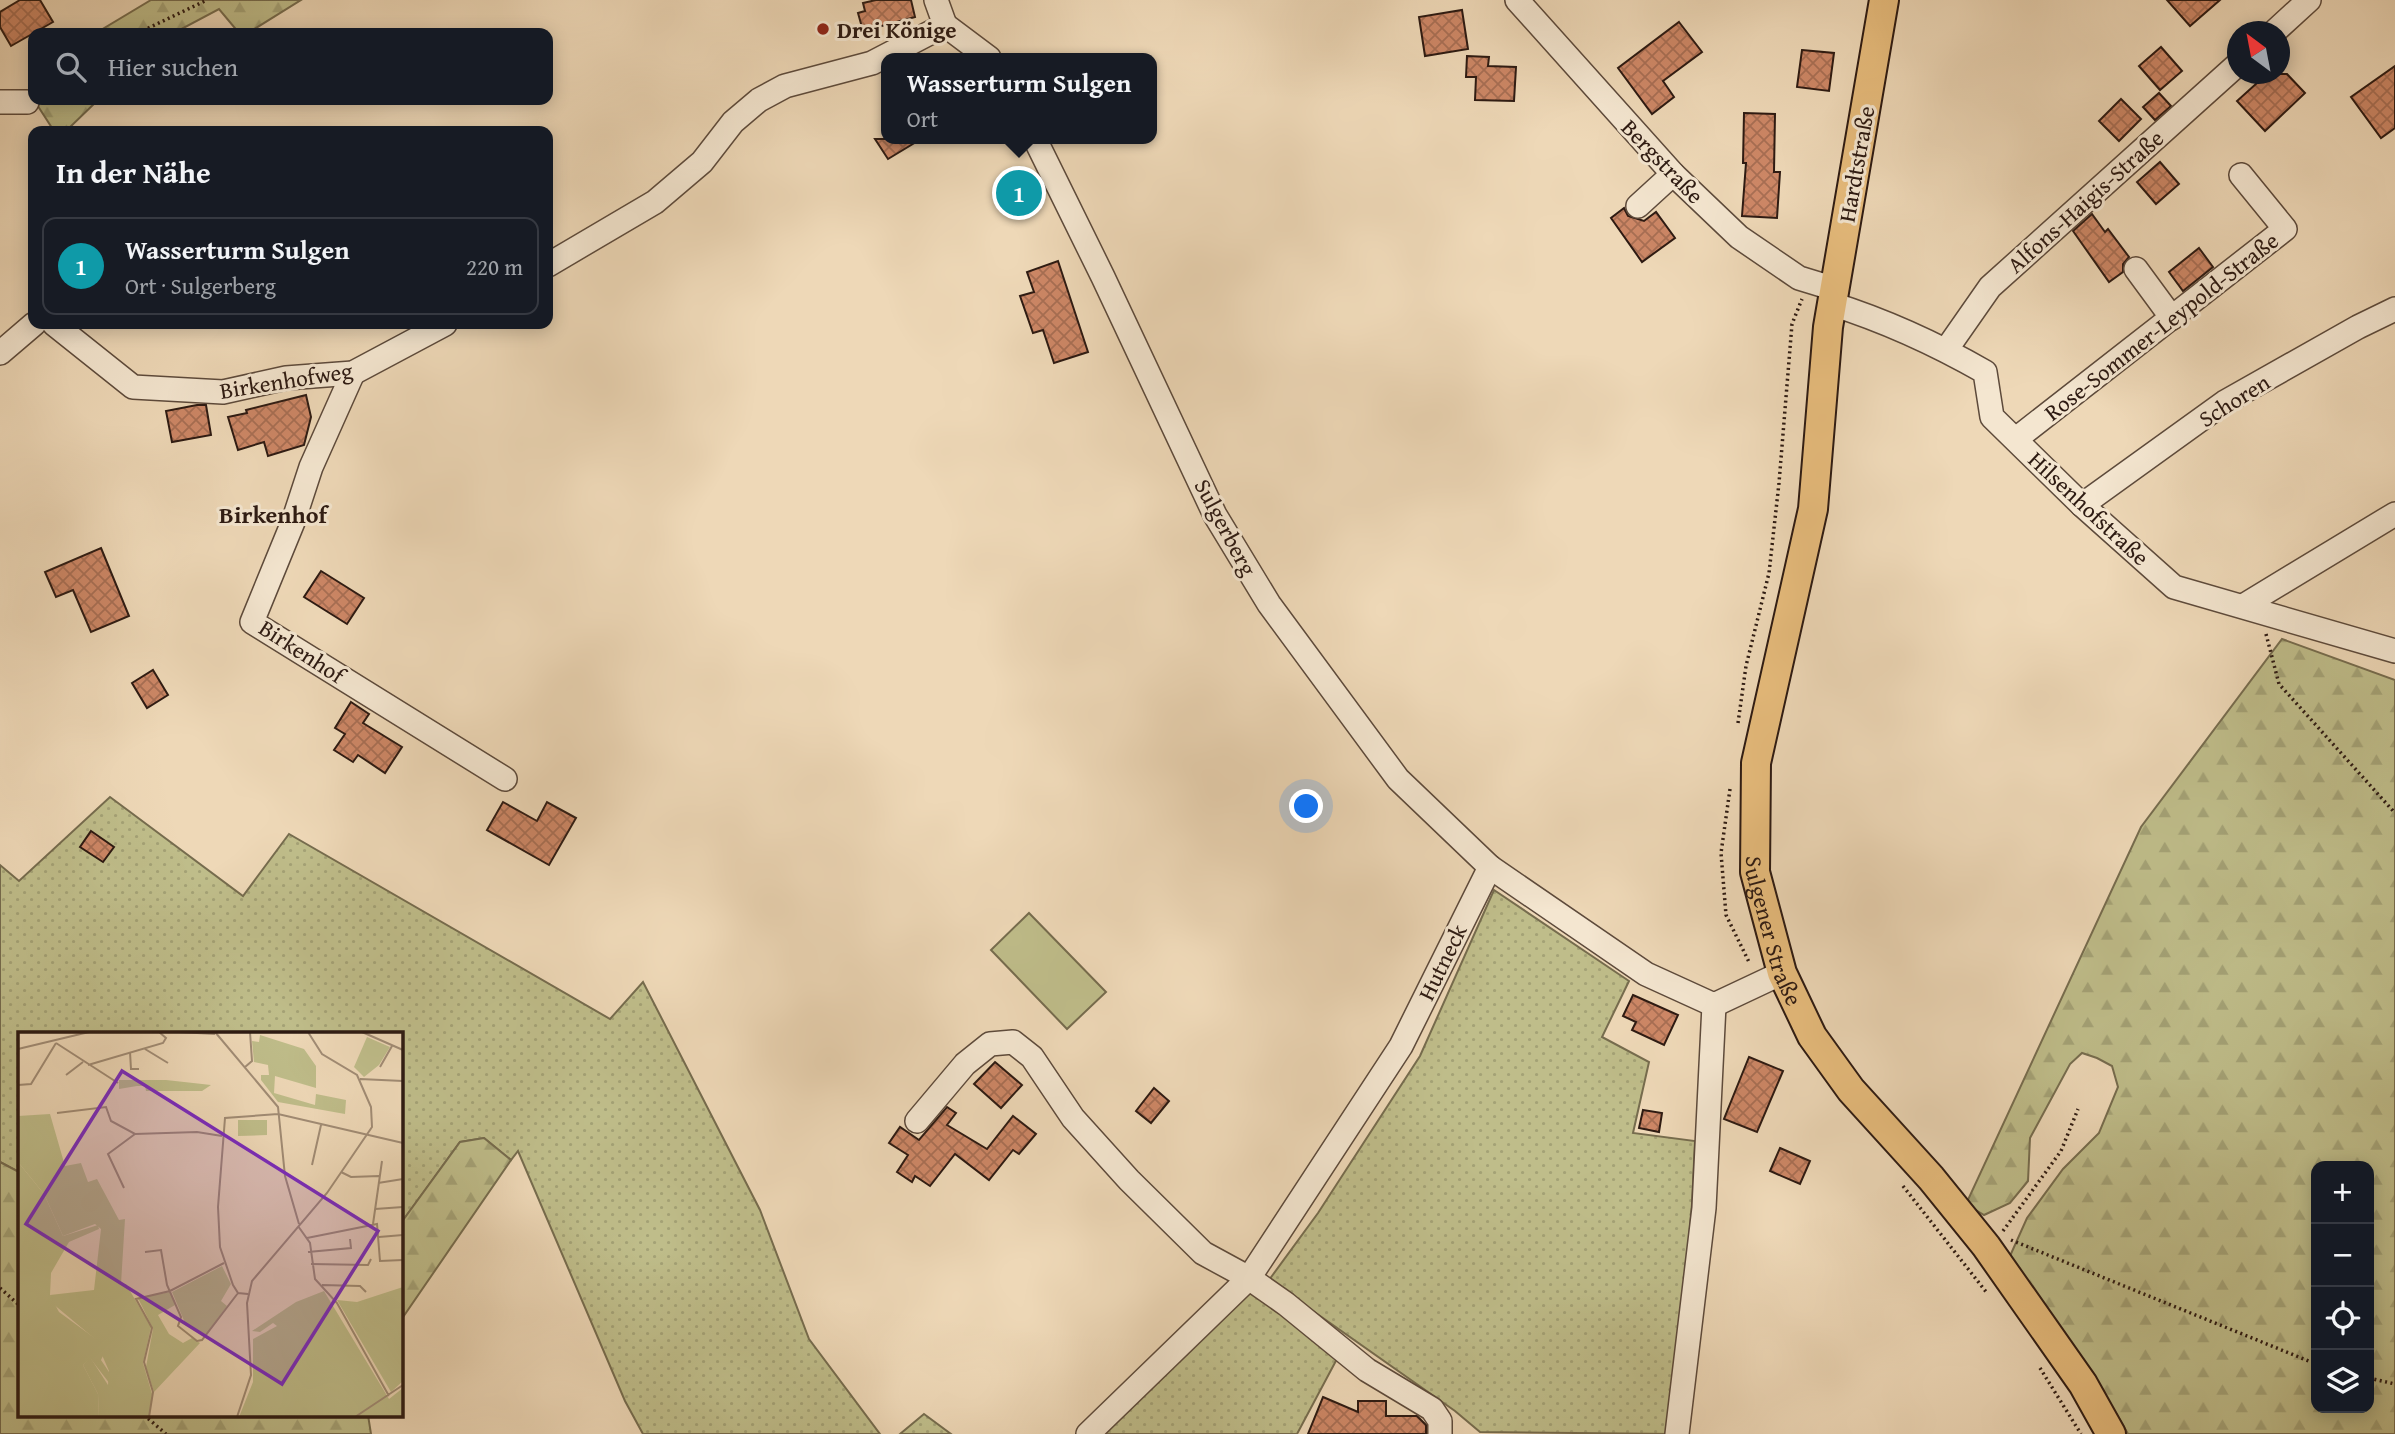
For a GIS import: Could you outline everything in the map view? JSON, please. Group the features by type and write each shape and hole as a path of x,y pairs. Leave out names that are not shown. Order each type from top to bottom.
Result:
{"main road":[{"name":"Hardtstraße","path":"1826,300 1885,0"},
{"name":"Sulgener Straße","path":"1826,300 1813,509 1756,763 1755,872 1771,978 1851,1090 1931,1178 1986,1246 2083,1384 2111,1434"}],"street":[{"path":"936,0 945,25 982,53"},
{"name":"Bergstraße","path":"1517,0 1673,174 1739,237 1826,300"},
{"path":"2286,21 2309,0"},
{"path":"892,53 945,25"},
{"path":"553,262 655,202 702,162 733,122 759,100 785,86 881,59"},
{"name":"Alfons-Haigis-Straße","path":"1946,349 1990,287 2227,74"},
{"path":"0,102 27,102"},
{"name":"Sulgerberg","path":"1037,144 1215,515 1269,604 1398,779 1490,867"},
{"path":"1638,206 1673,174"},
{"name":"Rose-Sommer-Leypold-Straße","path":"2016,439 2285,229 2241,175"},
{"path":"2136,269 2172,317"},
{"name":"Hilsenhofstraße","path":"1826,300 1878,318 1946,349 1985,372 1992,417 2082,505 2174,586 2395,651"},
{"name":"Schoren","path":"2082,505 2225,402 2395,309"},
{"path":"0,353 28,329"},
{"name":"Birkenhofweg","path":"60,329 133,387 223,392 286,379 353,373 436,329"},
{"name":"Birkenhof","path":"353,373 311,467 293,522 252,622 505,779"},
{"path":"2251,608 2395,514"},
{"path":"1490,867 1646,974 1714,1005 1771,978"},
{"name":"Hutneck","path":"1088,1434 1249,1278 1401,1046 1490,867"},
{"path":"1678,1434 1704,1208 1714,1005"},
{"path":"917,1121 965,1064 990,1044 1013,1042 1032,1057 1073,1118 1129,1180 1203,1252 1249,1278 1286,1304 1367,1370 1432,1409 1440,1421 1440,1434"}],"path":[{"path":"148,28 207,0"},
{"path":"1737,730 1746,666 1769,573 1791,324 1826,300"},
{"path":"2251,608 2278,684 2395,813"},
{"path":"1731,780 1721,853 1726,915 1771,978"},
{"path":"2078,1109 2061,1151 2000,1235 2311,1362"},
{"path":"1965,1266 1994,1301"},
{"path":"0,1288 18,1304"},
{"path":"2036,1362 2081,1434"},
{"path":"2374,1379 2395,1384"},
{"path":"145,1416 166,1434"}],"green space":[{"path":"151,0 301,0 256,28 235,28 219,9 183,28 104,28"},
{"path":"37,105 93,105 71,126 51,126"},
{"path":"2282,639 2395,680 2395,1434 2128,1434 2010,1256 2027,1218 2063,1169 2099,1133 2118,1087 2112,1066 2082,1053 2070,1064 2030,1138 2028,1181 2010,1203 1984,1215 1966,1204 2141,827"},
{"path":"110,797 243,896 289,834 610,1019 643,982 760,1210 809,1339 880,1434 643,1434 625,1401 518,1151 511,1160 484,1138 460,1142 402,1222 402,1032 18,1032 18,1171 0,1162 0,865 19,881"},
{"path":"1494,890 1629,981 1602,1037 1649,1062 1633,1133 1695,1141 1672,1434 1480,1432 1455,1411 1269,1280 1318,1213 1420,1056"},
{"path":"1029,913 1106,992 1067,1029 991,950"},
{"path":"484,1138 511,1160 402,1319 402,1222 460,1142"},
{"path":"0,1162 18,1171 18,1416 368,1416 371,1434 0,1434"},
{"path":"1250,1285 1338,1357 1297,1434 1093,1434"},
{"path":"924,1414 951,1434 900,1434"}],"building":[{"path":"20,0 40,0 53,22 42,28 28,28 28,36 11,46 0,27 0,12"},
{"path":"876,0 911,0 915,17 863,31 858,13 865,11 863,3"},
{"path":"2167,0 2220,0 2190,26"},
{"path":"1462,10 1468,49 1425,56 1419,17"},
{"path":"1679,22 1702,52 1663,81 1674,97 1652,114 1618,68"},
{"path":"2161,47 2182,71 2160,90 2139,66"},
{"path":"1802,50 1834,53 1829,91 1797,87"},
{"path":"1467,56 1489,57 1488,66 1516,67 1514,101 1475,100 1476,77 1466,77"},
{"path":"2395,66 2395,128 2381,138 2351,97"},
{"path":"2290,77 2305,93 2265,131 2237,101 2256,84 2290,84"},
{"path":"2159,93 2171,106 2155,120 2143,107"},
{"path":"2121,99 2141,119 2119,141 2099,121"},
{"path":"1744,113 1775,114 1774,172 1780,172 1777,218 1742,216 1746,163 1743,163"},
{"path":"875,139 881,139 881,144 913,144 888,159"},
{"path":"2160,162 2179,184 2156,204 2137,182"},
{"path":"1019,178 1029,183 1034,193 1029,203 1019,208 1009,203 1004,193 1009,183"},
{"path":"1624,208 1628,216 1644,221 1656,212 1675,238 1642,262 1611,218"},
{"path":"2092,214 2105,232 2108,229 2129,257 2123,264 2123,272 2109,282 2073,231"},
{"path":"2199,248 2213,267 2183,291 2169,272"},
{"path":"1058,261 1088,352 1054,363 1043,330 1033,333 1020,296 1034,292 1027,272"},
{"path":"306,395 311,417 304,445 268,456 264,442 238,450 228,417"},
{"path":"206,405 211,435 172,442 166,411"},
{"path":"101,548 129,616 91,632 73,590 56,597 45,572"},
{"path":"321,571 364,598 347,624 304,597"},
{"path":"153,670 168,695 147,708 132,683"},
{"path":"351,702 369,714 363,723 402,747 385,773 358,755 353,762 334,750 345,734 335,728"},
{"path":"503,802 537,821 547,802 576,818 549,865 487,830"},
{"path":"91,831 114,847 103,862 80,847"},
{"path":"1633,995 1678,1015 1664,1045 1632,1030 1636,1022 1623,1016"},
{"path":"1749,1057 1783,1071 1757,1132 1724,1119"},
{"path":"995,1062 1022,1085 1001,1108 974,1084"},
{"path":"1154,1088 1169,1101 1151,1123 1136,1111"},
{"path":"947,1107 956,1113 947,1125 987,1149 1013,1116 1036,1134 1019,1154 1013,1150 989,1180 955,1154 930,1186 915,1176 912,1182 897,1172 908,1155 889,1143 900,1127 919,1140"},
{"path":"1643,1110 1662,1113 1659,1132 1639,1128"},
{"path":"1780,1148 1810,1161 1800,1184 1770,1171"},
{"path":"1323,1397 1358,1412 1358,1401 1386,1401 1386,1416 1417,1416 1426,1425 1426,1434 1308,1434"}],"place":[{"name":"Drei Könige","path":"823,29"},
{"name":"Wasserturm Sulgen","path":"1019,193"}],"district":[{"name":"Birkenhof","path":"273,514"}]}
